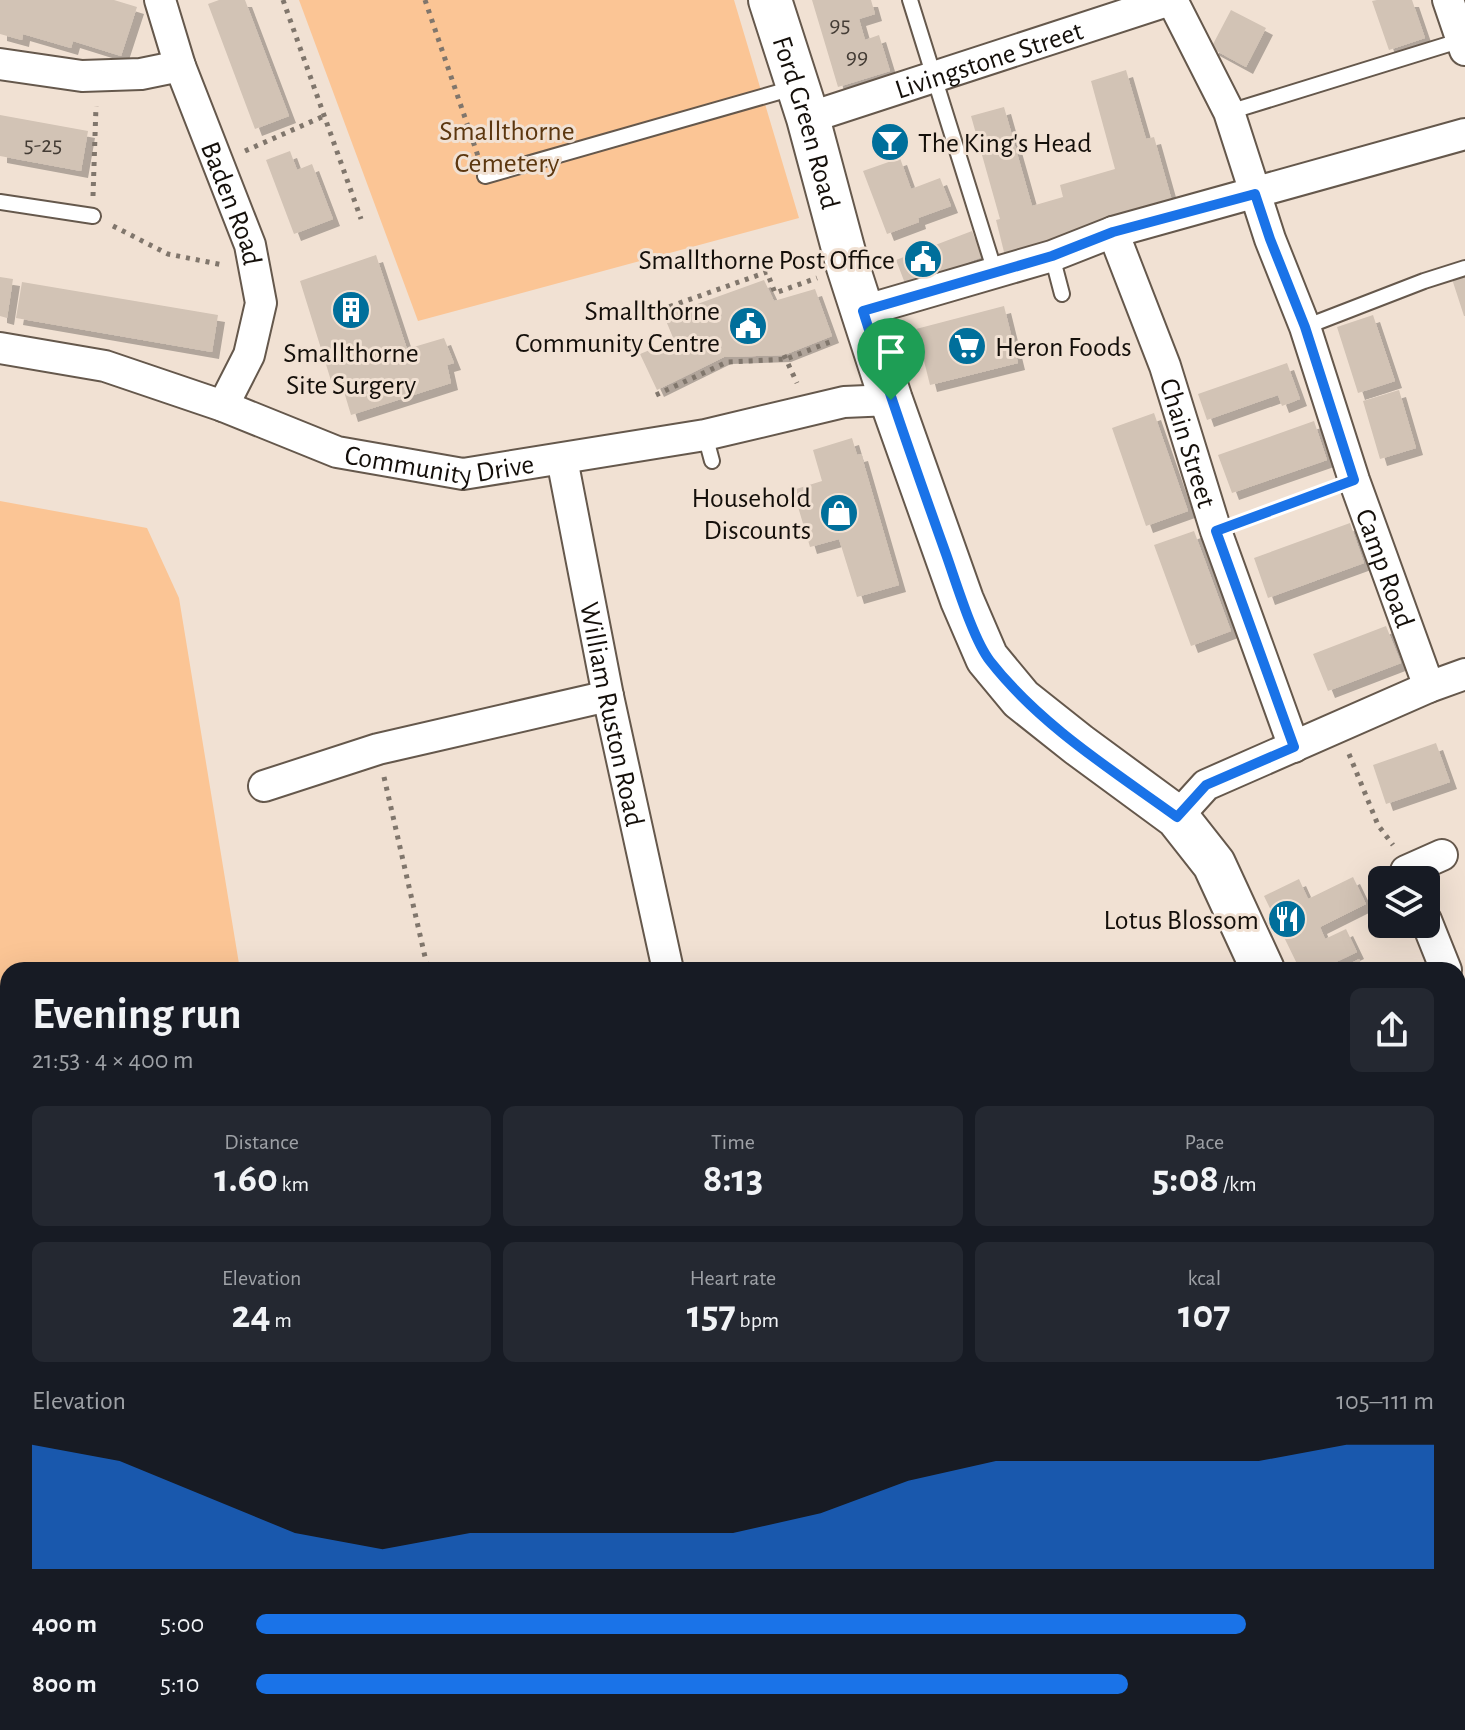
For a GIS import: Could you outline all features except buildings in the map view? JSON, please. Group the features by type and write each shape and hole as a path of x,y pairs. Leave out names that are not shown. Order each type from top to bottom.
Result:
{"main road":[{"name":"Ford Green Road","path":"770,0 848,267 849,319 891,400 962,600 987,658 1021,699 1177,817 1214,864 1252,962"}],"street":[{"name":"Baden Road","path":"160,0 180,66 250,245 261,303 249,355 223,406"},
{"name":"Livingstone Street","path":"802,102 936,76 1171,0"},
{"name":"Camp Road","path":"1171,0 1229,112 1270,239 1305,327 1354,480 1429,687"},
{"path":"1448,0 1463,45"},
{"path":"0,64 82,76 141,74 180,66"},
{"path":"849,319 1052,256 1113,232 1465,134"},
{"name":"Chain Street","path":"1113,232 1165,366 1216,531 1294,747"},
{"name":"Community Drive","path":"0,348 105,366 223,406 337,452 463,474 562,459 708,448 844,402 891,400"},
{"name":"William Ruston Road","path":"562,459 608,696 666,962"},
{"path":"1177,817 1206,785 1429,687 1464,678"},
{"path":"264,786 378,749 608,696"},
{"path":"1407,866 1442,855"},
{"path":"1433,938 1443,962"}],"lane":[{"path":"910,0 995,272"},
{"path":"1229,112 1463,45"},
{"path":"485,176 802,102"},
{"path":"0,202 93,216"},
{"path":"1052,256 1062,294"},
{"path":"1305,327 1465,268"}],"path":[{"path":"283,0 361,219"},
{"path":"425,0 485,176"},
{"path":"97,76 93,216 168,254 255,272"},
{"path":"218,162 324,116"},
{"path":"660,310 767,272 775,293 818,278 823,290"},
{"path":"656,395 727,362 786,359 839,338 849,319"},
{"path":"1216,531 1354,480"},
{"path":"1338,727 1378,825 1403,866"},
{"path":"378,749 426,962"}],"green space":[{"name":"Smallthorne Cemetery","path":"299,0 734,0 799,218 418,321"},
{"path":"0,501 147,528 179,598 239,962 0,962"}],"place":[{"name":"The King's Head","path":"890,142"},
{"name":"Smallthorne Post Office","path":"923,259"},
{"name":"Smallthorne Site Surgery","path":"351,310"},
{"name":"Smallthorne Community Centre","path":"748,326"},
{"name":"Heron Foods","path":"967,346"},
{"name":"Household Discounts","path":"839,513"},
{"name":"Lotus Blossom","path":"1287,919"}],"route":[{"path":"1255,194 1305,327 1354,480 1216,531 1294,747 1206,785 1177,817 1021,699 987,658 962,600 891,400 863,311 1052,256 1113,232 1255,194"}]}
